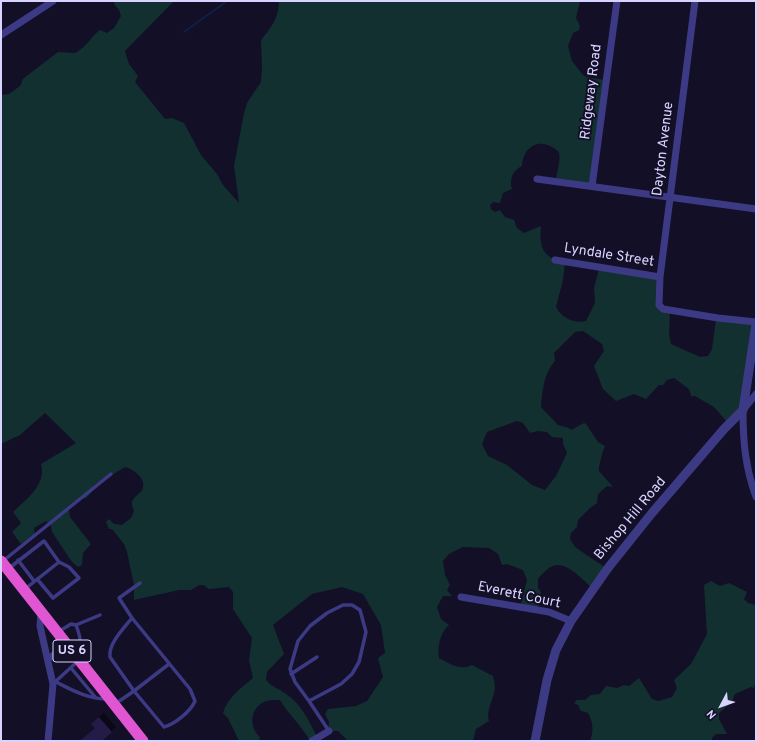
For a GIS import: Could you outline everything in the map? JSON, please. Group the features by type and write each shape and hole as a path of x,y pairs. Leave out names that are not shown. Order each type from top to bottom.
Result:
{"highway":[{"name":"US 6","path":"3,564 57,632 73,657 143,741"}],"street":[{"path":"1,35 53,1"},
{"name":"Ridgeway Road","path":"592,186 617,1"},
{"name":"Dayton Avenue","path":"695,1 672,198 660,277 659,305 663,309 756,323"},
{"path":"537,179 756,210"},
{"name":"Lyndale Street","path":"555,260 660,277"},
{"path":"756,323 743,410 743,449 756,497"},
{"path":"743,410 756,394"},
{"name":"Bishop Hill Road","path":"535,741 547,680 556,650 571,621 608,568 652,513 724,429 743,410"},
{"name":"Everett Court","path":"461,597 549,612 571,621"},
{"path":"41,612 40,626 55,683 48,741"},
{"path":"48,659 73,657"},
{"path":"312,741 329,732"}],"lane":[{"path":"3,564 111,474"},
{"path":"3,564 18,560 44,541 59,562 69,567 79,578 53,598 18,560"},
{"path":"24,590 59,562"},
{"path":"132,618 118,636 109,652 113,662 134,691 164,727 170,725 192,708 195,701 190,689 132,618 120,598 140,583"},
{"path":"310,700 341,684 352,674 359,662 366,632 360,610 352,605 343,605 328,613 310,626 298,641 290,669 295,682 310,700 329,732"},
{"path":"57,632 71,624 76,625 100,615"},
{"path":"76,625 81,639 80,647 55,683 97,699 112,702 134,691 169,664"},
{"path":"73,657 97,699"},
{"path":"291,674 317,657"}],"green space":[{"path":"115,1 174,1 125,51 129,64 138,76 135,82 165,119 172,118 184,123 201,155 217,174 223,185 239,203 234,166 244,113 247,103 261,82 261,40 276,19 279,3 278,1 580,1 576,18 580,26 579,30 573,33 568,46 572,61 586,77 605,80 592,184 556,178 559,152 546,145 536,145 528,150 522,166 512,175 512,189 503,193 500,203 493,202 490,205 491,209 495,212 500,210 505,217 514,220 517,228 524,233 541,226 541,240 544,250 551,258 565,263 563,280 556,307 565,317 573,321 586,321 595,303 594,288 599,269 659,278 658,304 670,311 669,334 671,344 700,357 708,356 712,349 716,319 755,322 743,410 728,423 714,407 695,396 691,396 689,389 674,378 667,380 663,385 659,385 646,399 634,394 616,401 603,389 594,366 604,351 602,344 583,331 575,332 554,353 555,361 546,377 541,407 558,425 571,430 584,423 586,424 598,442 605,446 599,471 613,487 607,486 598,494 597,503 578,520 577,527 571,533 570,539 575,547 606,568 592,588 572,570 566,567 554,565 549,568 538,579 538,588 541,592 538,609 520,607 527,580 523,570 507,564 502,565 498,554 489,548 463,547 449,554 443,561 445,575 450,585 447,590 452,596 443,596 437,607 441,619 449,625 441,636 438,650 439,658 459,667 468,667 472,665 493,676 495,687 488,714 489,721 476,729 473,741 348,741 338,731 328,731 329,722 325,714 328,709 356,706 367,701 383,677 378,658 385,653 381,625 363,594 342,587 312,594 273,625 284,654 267,672 266,680 292,698 304,714 317,737 310,741 280,700 273,700 261,704 254,712 252,723 256,733 260,737 259,741 239,741 228,718 223,713 231,698 253,678 249,660 252,638 233,609 233,592 229,587 209,589 203,585 199,585 191,590 179,590 134,600 134,585 127,552 124,544 112,529 109,529 106,522 109,519 114,524 122,525 131,518 134,511 132,502 142,490 143,482 139,475 128,468 125,467 112,475 105,477 93,486 91,493 86,498 78,499 69,509 70,517 91,544 83,553 82,565 78,567 72,562 52,532 51,526 46,521 34,528 35,534 21,544 12,532 21,523 13,512 29,497 38,485 42,471 41,464 76,443 45,413 20,435 1,444 1,95 9,94 20,86 23,79 58,52 75,53 83,48 100,30 107,33 114,28 121,16 119,10 114,4","holes":["517,421 523,423 530,433 538,431 547,432 552,437 563,438 563,444 567,453 556,476 545,490 532,485 507,465 488,456 482,444 487,432"]},
{"path":"711,581 720,586 729,583 747,592 744,599 748,603 756,605 756,679 754,688 751,687 735,694 732,702 719,713 719,719 727,734 716,734 712,738 712,741 590,741 592,730 591,720 588,713 581,711 578,705 574,703 577,700 585,700 591,695 600,694 606,686 617,688 624,685 629,686 639,678 652,699 658,701 672,697 677,688 674,680 691,664 707,634 704,585"}],"building":[{"path":"99,717 112,732 102,741 81,740 95,728 91,724"}],"waterway":[{"path":"184,32 227,1"}]}
